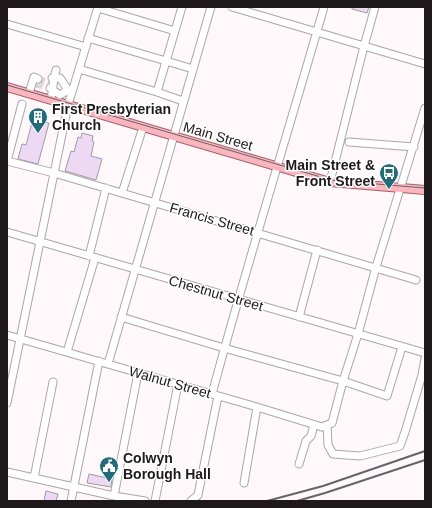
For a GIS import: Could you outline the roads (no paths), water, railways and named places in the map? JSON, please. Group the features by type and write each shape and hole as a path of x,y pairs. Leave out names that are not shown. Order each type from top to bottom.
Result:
{"main road":[{"name":"Main Street","path":"7,87 330,182 425,190"}],"street":[{"path":"157,92 182,7"},
{"path":"108,364 211,7"},
{"path":"232,7 425,64"},
{"path":"192,501 198,495 224,348 324,7"},
{"path":"330,182 375,7"},
{"path":"8,397 70,91 79,69 98,8 175,31"},
{"path":"7,24 86,47"},
{"path":"88,38 193,69"},
{"path":"79,69 183,101"},
{"path":"51,99 51,83 56,70"},
{"path":"51,83 60,78 70,91"},
{"path":"29,93 36,79"},
{"path":"51,83 60,95 70,91"},
{"path":"7,161 22,104"},
{"path":"425,108 330,424 328,445 333,454 360,456 400,446 422,375 425,358"},
{"path":"122,193 143,127"},
{"path":"349,142 414,147"},
{"name":"Francis Street","path":"7,161 259,232 416,280"},
{"path":"68,352 92,257 106,188"},
{"name":"Chestnut Street","path":"7,232 425,353"},
{"path":"299,317 317,250"},
{"path":"121,317 224,348 343,380 387,396 402,346"},
{"name":"Walnut Street","path":"7,336 20,338 257,407 322,428 330,424"},
{"path":"72,501 99,361"},
{"path":"114,496 138,373"},
{"path":"34,478 53,382"},
{"path":"155,501 178,384"},
{"path":"244,483 257,407"},
{"path":"299,464 306,441 311,436 314,425"},
{"path":"7,472 114,496 145,501"}],"tunnel":[{"path":"38,79 50,83"},
{"path":"36,84 49,87"}],"tram line":[{"path":"7,85 331,180 425,188"}],"railway":[{"path":"267,501 323,486 425,451"},
{"path":"297,501 425,460"}],"place":[{"name":"First Presbyterian Church","path":"38,134"},
{"name":"Main Street & Front Street","path":"389,190"},
{"name":"Colwyn Borough Hall","path":"109,483"}]}
